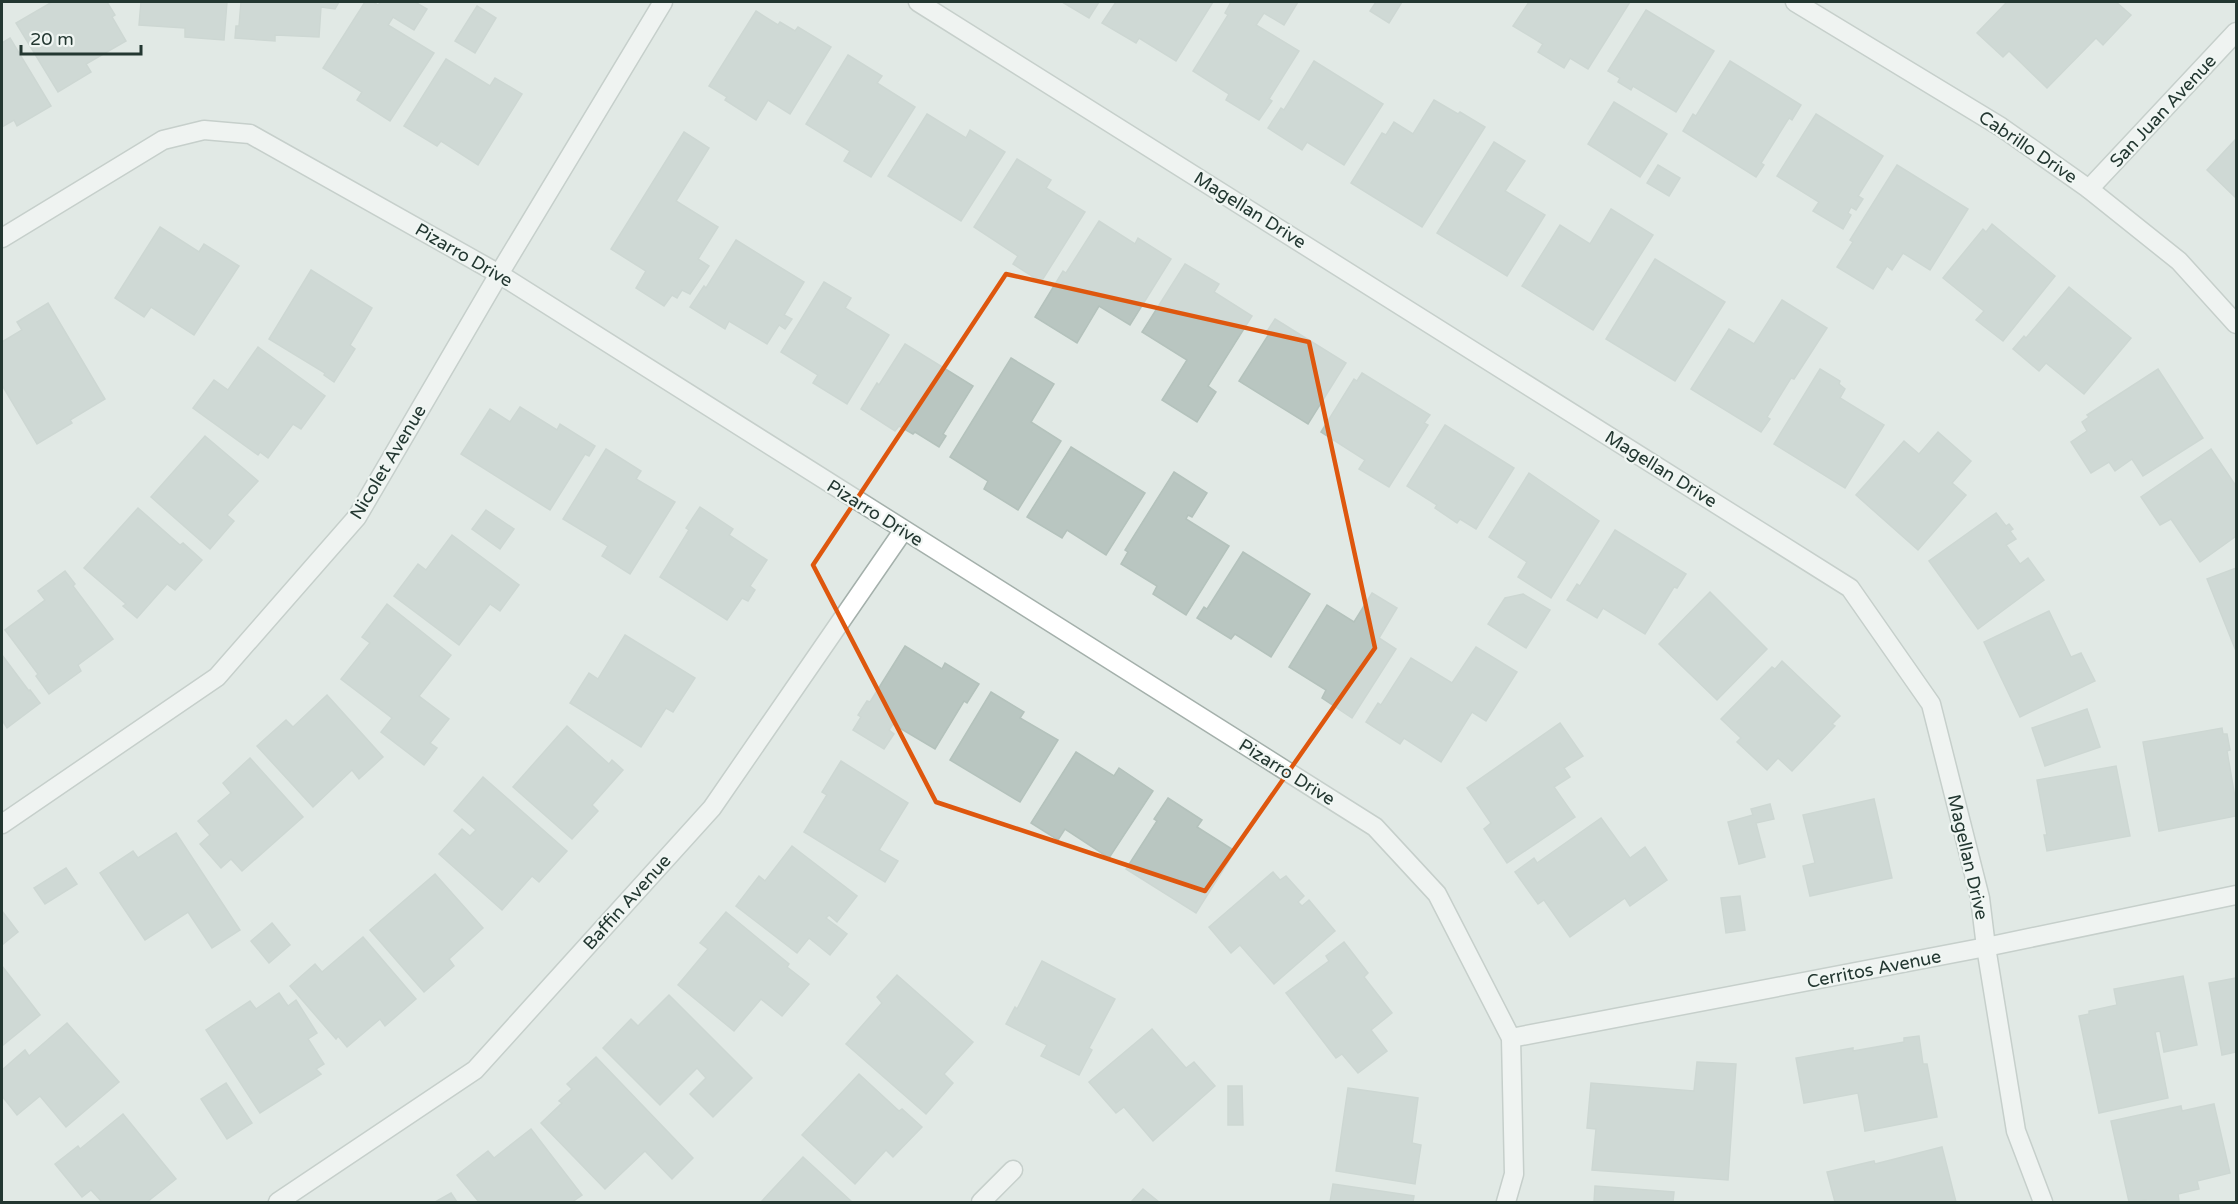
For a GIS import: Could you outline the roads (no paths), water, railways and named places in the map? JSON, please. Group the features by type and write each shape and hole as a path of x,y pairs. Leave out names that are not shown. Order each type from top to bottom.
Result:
{"street":[{"name":"Nicolet Avenue","path":"2,824 217,677 357,517 499,274 663,2"},
{"name":"Magellan Drive","path":"918,2 1850,588 1931,704 1980,898 2016,1131 2043,1203"},
{"name":"Cabrillo Drive","path":"1795,2 2001,127 2089,189 2179,261 2236,324"},
{"name":"San Juan Avenue","path":"2089,189 2236,32"},
{"name":"Pizarro Drive","path":"2,238 163,140 204,130 250,134 499,274 1375,827 1437,894 1511,1038 1515,1174 1506,1203"},
{"name":"Baffin Avenue","path":"278,1203 475,1070 712,808 903,531"},
{"name":"Cerritos Avenue","path":"1511,1038 1986,947 2236,895"},
{"path":"981,1203 1014,1170"}]}
